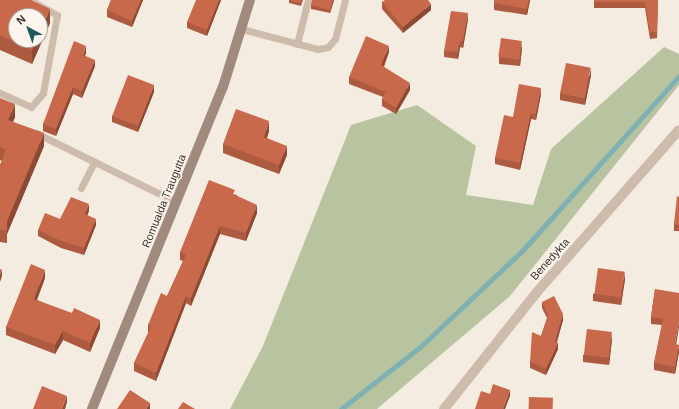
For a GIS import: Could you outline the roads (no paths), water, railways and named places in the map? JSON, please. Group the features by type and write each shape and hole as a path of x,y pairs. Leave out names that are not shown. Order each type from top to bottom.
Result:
{"street":[{"name":"Romualda Traugutta","path":"92,409 223,87 250,0"},
{"name":"Benedykta","path":"444,409 537,292 679,130"}],"lane":[{"path":"0,93 31,107 43,93 57,15 30,0"},
{"path":"297,44 308,0"},
{"path":"242,29 318,49 328,47 335,39 345,0"},
{"path":"34,133 95,161 176,202"},
{"path":"82,188 95,161"}],"waterway":[{"path":"341,409 420,347 522,251 679,76"}]}
